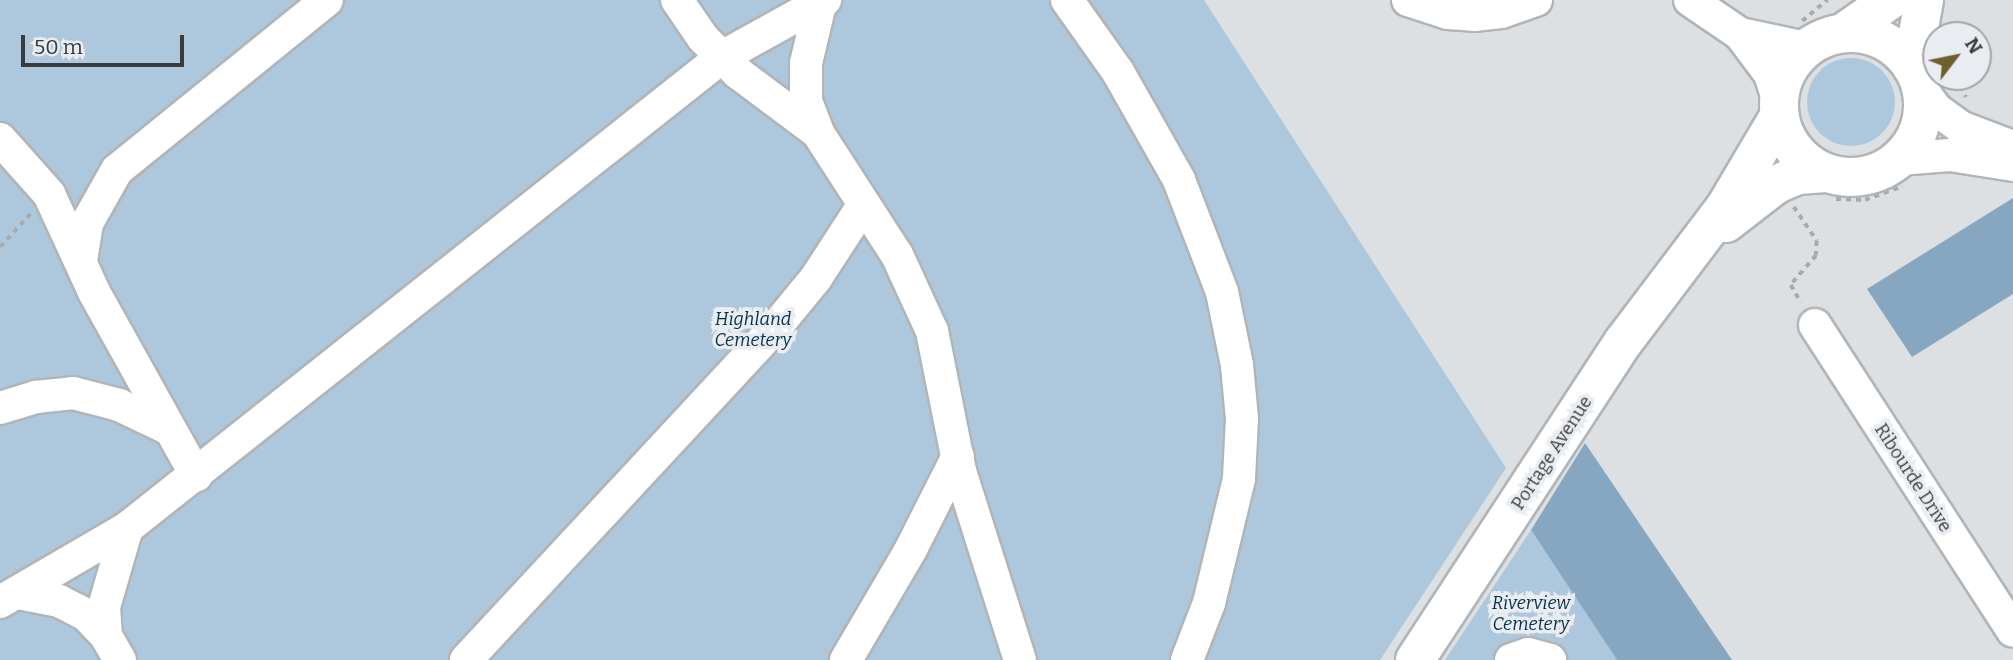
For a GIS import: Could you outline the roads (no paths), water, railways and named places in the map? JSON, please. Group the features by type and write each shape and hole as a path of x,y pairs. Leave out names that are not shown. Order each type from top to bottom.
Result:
{"main road":[{"path":"1890,0 1843,33 1805,48 1785,77 1778,108 1787,141 1802,160 1819,191 1863,177 1903,172 1920,127 1917,78 1924,0"},
{"path":"1843,33 1882,40 1917,78"},
{"name":"Portage Avenue","path":"1415,660 1625,341 1695,250 1778,108"},
{"name":"Portage Avenue","path":"1695,250 1775,185 1797,175 1819,191"}],"street":[{"path":"81,261 87,223 117,170 327,0"},
{"path":"677,0 722,57 818,133"},
{"path":"1067,0 1118,72 1180,180 1222,292 1237,365 1242,419 1239,479 1209,603 1187,660"},
{"path":"1408,0 1448,12 1474,15 1501,12 1536,0"},
{"path":"1689,0 1740,34 1770,74 1778,108"},
{"path":"9,598 127,528 722,57 823,2"},
{"path":"823,2 806,63 806,101 818,133 897,255 932,331 958,456 998,600 1020,660"},
{"path":"1740,34 1805,48"},
{"path":"1917,78 1937,110 1960,127 2013,147"},
{"path":"0,139 49,194 167,428 196,475"},
{"path":"1903,172 1950,155 2013,165"},
{"path":"466,660 775,328 816,278 864,204"},
{"name":"Ribourde Drive","path":"1815,326 2013,631"},
{"path":"0,408 36,397 73,393 119,405 167,428"},
{"path":"846,660 911,549 958,456"},
{"path":"113,648 104,607 127,528"},
{"path":"9,598 59,601 86,615 113,648"},
{"path":"1511,660 1528,654 1550,660"}],"park label":[{"name":"Highland Cemetery","path":"753,330"},
{"name":"Riverview Cemetery","path":"1531,614"}]}
